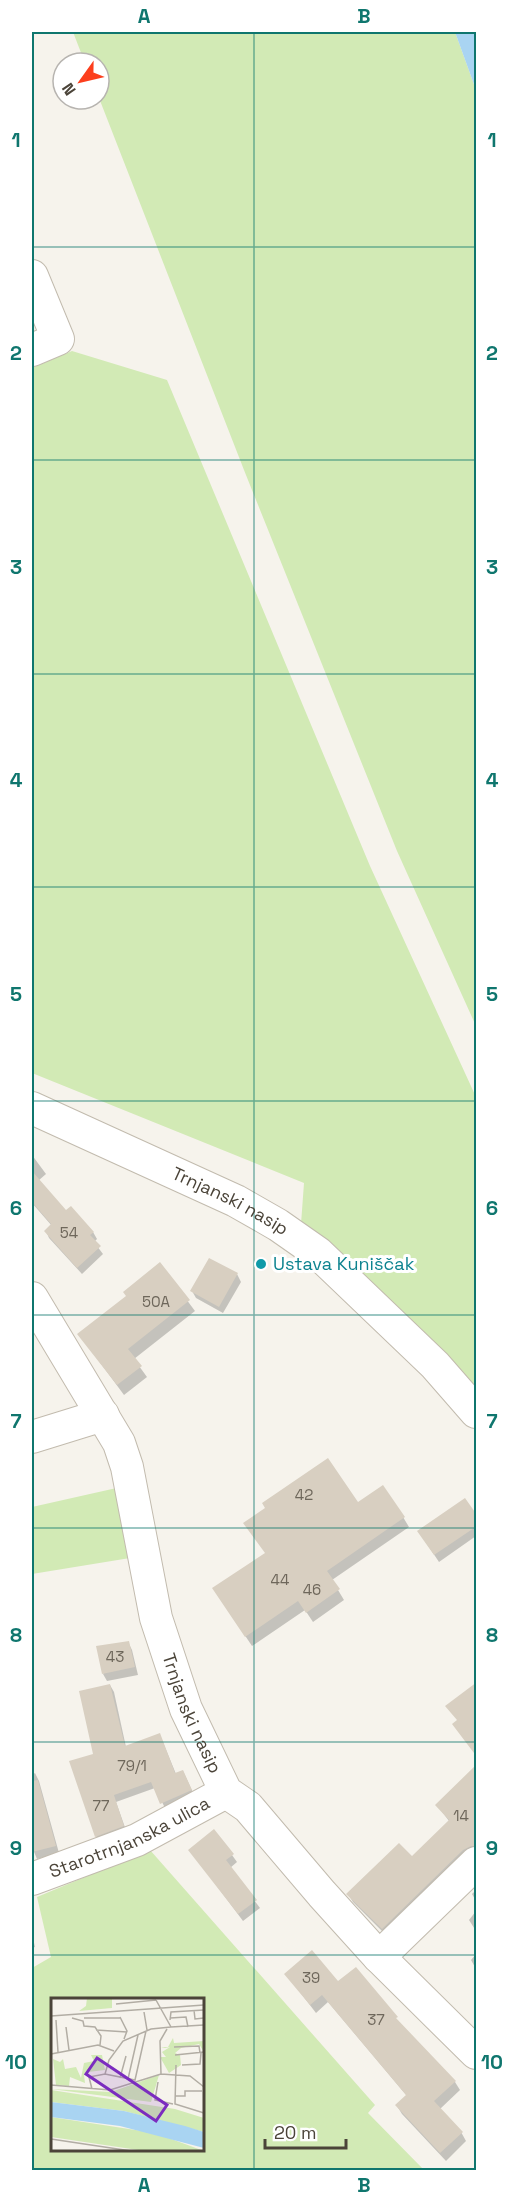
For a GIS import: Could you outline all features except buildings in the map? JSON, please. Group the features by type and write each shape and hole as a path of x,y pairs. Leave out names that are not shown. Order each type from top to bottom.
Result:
{"street":[{"path":"32,276 58,339 32,350"},
{"name":"Trnjanski nasip","path":"32,1108 236,1202 302,1242 318,1253 435,1365 477,1412"},
{"name":"Trnjanski nasip","path":"32,1298 119,1443 127,1467 156,1618 170,1665 186,1708 226,1792 248,1807 322,1894 380,1957 477,2053"},
{"path":"32,1437 103,1414"},
{"name":"Starotrnjanska ulica","path":"32,1879 137,1840 226,1792"},
{"path":"380,1957 477,1863"}],"green space":[{"path":"73,32 455,32 476,90 476,1026 397,851 244,470 104,111 111,111 111,51 80,51"},
{"path":"72,351 167,380 370,866 476,1097 476,1390 301,1224 304,1183 32,1073 32,368"},
{"path":"121,1487 130,1558 32,1574 32,1507"},
{"path":"150,1850 375,2105 368,2113 424,2170 32,2170 32,1968 51,1957 37,1897"}],"water":[{"path":"455,32 476,32 476,90"}],"place":[{"name":"Ustava Kuniščak","path":"261,1264"}]}
